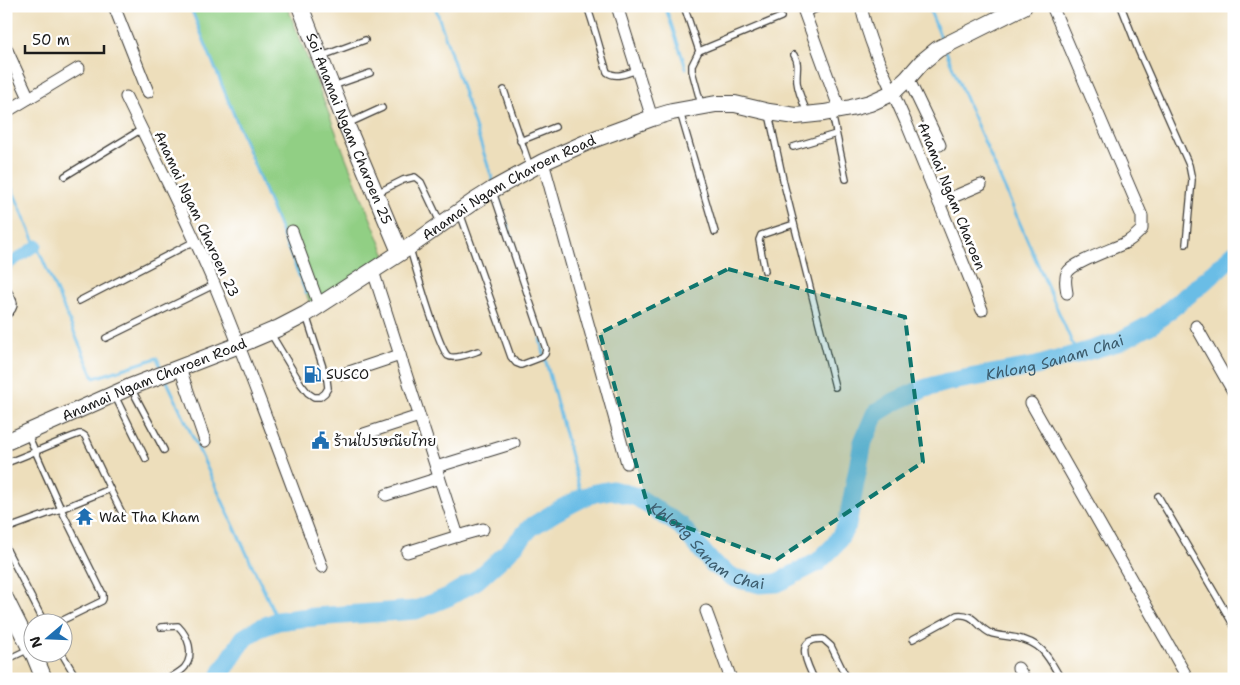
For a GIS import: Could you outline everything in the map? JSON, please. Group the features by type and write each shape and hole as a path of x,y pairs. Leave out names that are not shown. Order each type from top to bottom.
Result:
{"street":[{"path":"114,6 148,92"},
{"name":"Soi Anamai Ngam Charoen 25","path":"300,6 375,194 405,249"},
{"path":"617,6 652,118"},
{"name":"Anamai Ngam Charoen","path":"861,6 865,22 892,93 982,310"},
{"path":"1052,6 1142,216 1142,229 1138,234 1128,241 1076,265 1068,271 1065,281 1068,293"},
{"name":"Anamai Ngam Charoen Road","path":"6,442 130,387 270,332 313,310 492,190 536,166 592,140 679,110 716,104 735,104 796,116 836,111 870,103 892,93 922,62 938,49 1019,7"},
{"path":"804,10 836,111"},
{"path":"6,48 29,98"},
{"path":"6,112 79,68"},
{"path":"908,78 940,145"},
{"name":"Anamai Ngam Charoen 23","path":"126,96 195,241 239,345 322,567"},
{"path":"536,166 627,463"},
{"path":"939,203 981,185"},
{"path":"292,231 313,310"},
{"path":"372,271 458,536"},
{"path":"1196,326 1234,393"},
{"path":"343,374 400,355"},
{"path":"169,372 205,441"},
{"path":"1031,403 1188,679"},
{"path":"364,434 419,416"},
{"path":"386,495 437,472 514,443"},
{"path":"407,552 483,529"},
{"path":"6,600 22,629"},
{"path":"706,611 731,679"},
{"path":"37,662 44,679"},
{"path":"1018,668 1025,679"}],"lane":[{"path":"587,6 607,72 611,76 616,76 637,70"},
{"path":"684,6 700,51"},
{"path":"804,10 823,6"},
{"path":"1121,6 1139,52 1189,165 1192,180 1186,244"},
{"path":"701,106 692,71 692,65 700,51 782,18"},
{"path":"320,57 365,40"},
{"path":"794,55 798,66 797,83 807,114"},
{"path":"331,87 370,73"},
{"path":"504,90 520,140 536,166"},
{"path":"346,124 382,108"},
{"path":"679,110 715,232"},
{"path":"836,111 836,134 846,179"},
{"path":"769,112 784,184 835,387"},
{"path":"520,140 555,127"},
{"path":"65,176 142,129"},
{"path":"793,148 836,134"},
{"path":"375,194 404,180 415,177 421,182 441,224"},
{"path":"460,211 511,357 516,363 522,365 542,357 546,349 492,190"},
{"path":"765,271 759,240 761,235 794,224"},
{"path":"79,301 195,241"},
{"path":"405,249 448,356 454,358 478,352"},
{"path":"106,338 214,285"},
{"path":"6,288 14,300 14,307 12,312 6,316"},
{"path":"270,332 301,384 308,393 314,397 320,397 326,393 328,388 313,310"},
{"path":"130,387 164,450"},
{"path":"114,394 146,459"},
{"path":"27,433 61,509 103,594 102,601 72,616"},
{"path":"6,463 36,452 58,441 82,434 85,436 122,513"},
{"path":"6,529 110,489"},
{"path":"1158,496 1234,626"},
{"path":"6,548 39,612"},
{"path":"913,639 957,615 964,614 992,634 1032,642 1043,650 1061,679"},
{"path":"161,627 178,626 184,632 190,646 188,662 184,668 168,679"},
{"path":"814,679 804,652 806,645 816,639 823,639 831,646 847,679"},
{"path":"6,660 22,651"},
{"path":"67,662 77,679"}],"highlighted area":[{"path":"728,269 905,317 923,462 776,560 650,514 600,333"}],"green space":[{"path":"190,6 287,6 388,261 313,311"}],"waterway":[{"path":"190,6 306,293"},
{"path":"435,6 494,184"},
{"path":"665,6 686,68"},
{"path":"928,6 942,40"},
{"path":"946,51 1077,354"},
{"path":"6,175 94,378 157,358 161,368"},
{"path":"497,193 515,248"},
{"path":"6,266 37,245"},
{"name":"Khlong Sanam Chai","path":"219,679 244,638 260,628 278,621 300,618 416,610 448,597 477,580 506,554 531,527 557,511 595,493 612,490 637,497 681,526 712,563 734,578 760,584 777,583 818,562 835,545 847,525 863,442 875,414 894,402 923,389 947,382 1036,366 1118,342 1152,324 1199,286 1234,254"},
{"path":"540,339 582,498"},
{"path":"166,379 278,621"}],"place":[{"name":"SUSCO","path":"312,374"},
{"name":"ร้านไปรษณียไทย","path":"320,441"},
{"name":"Wat Tha Kham","path":"85,517"}]}
